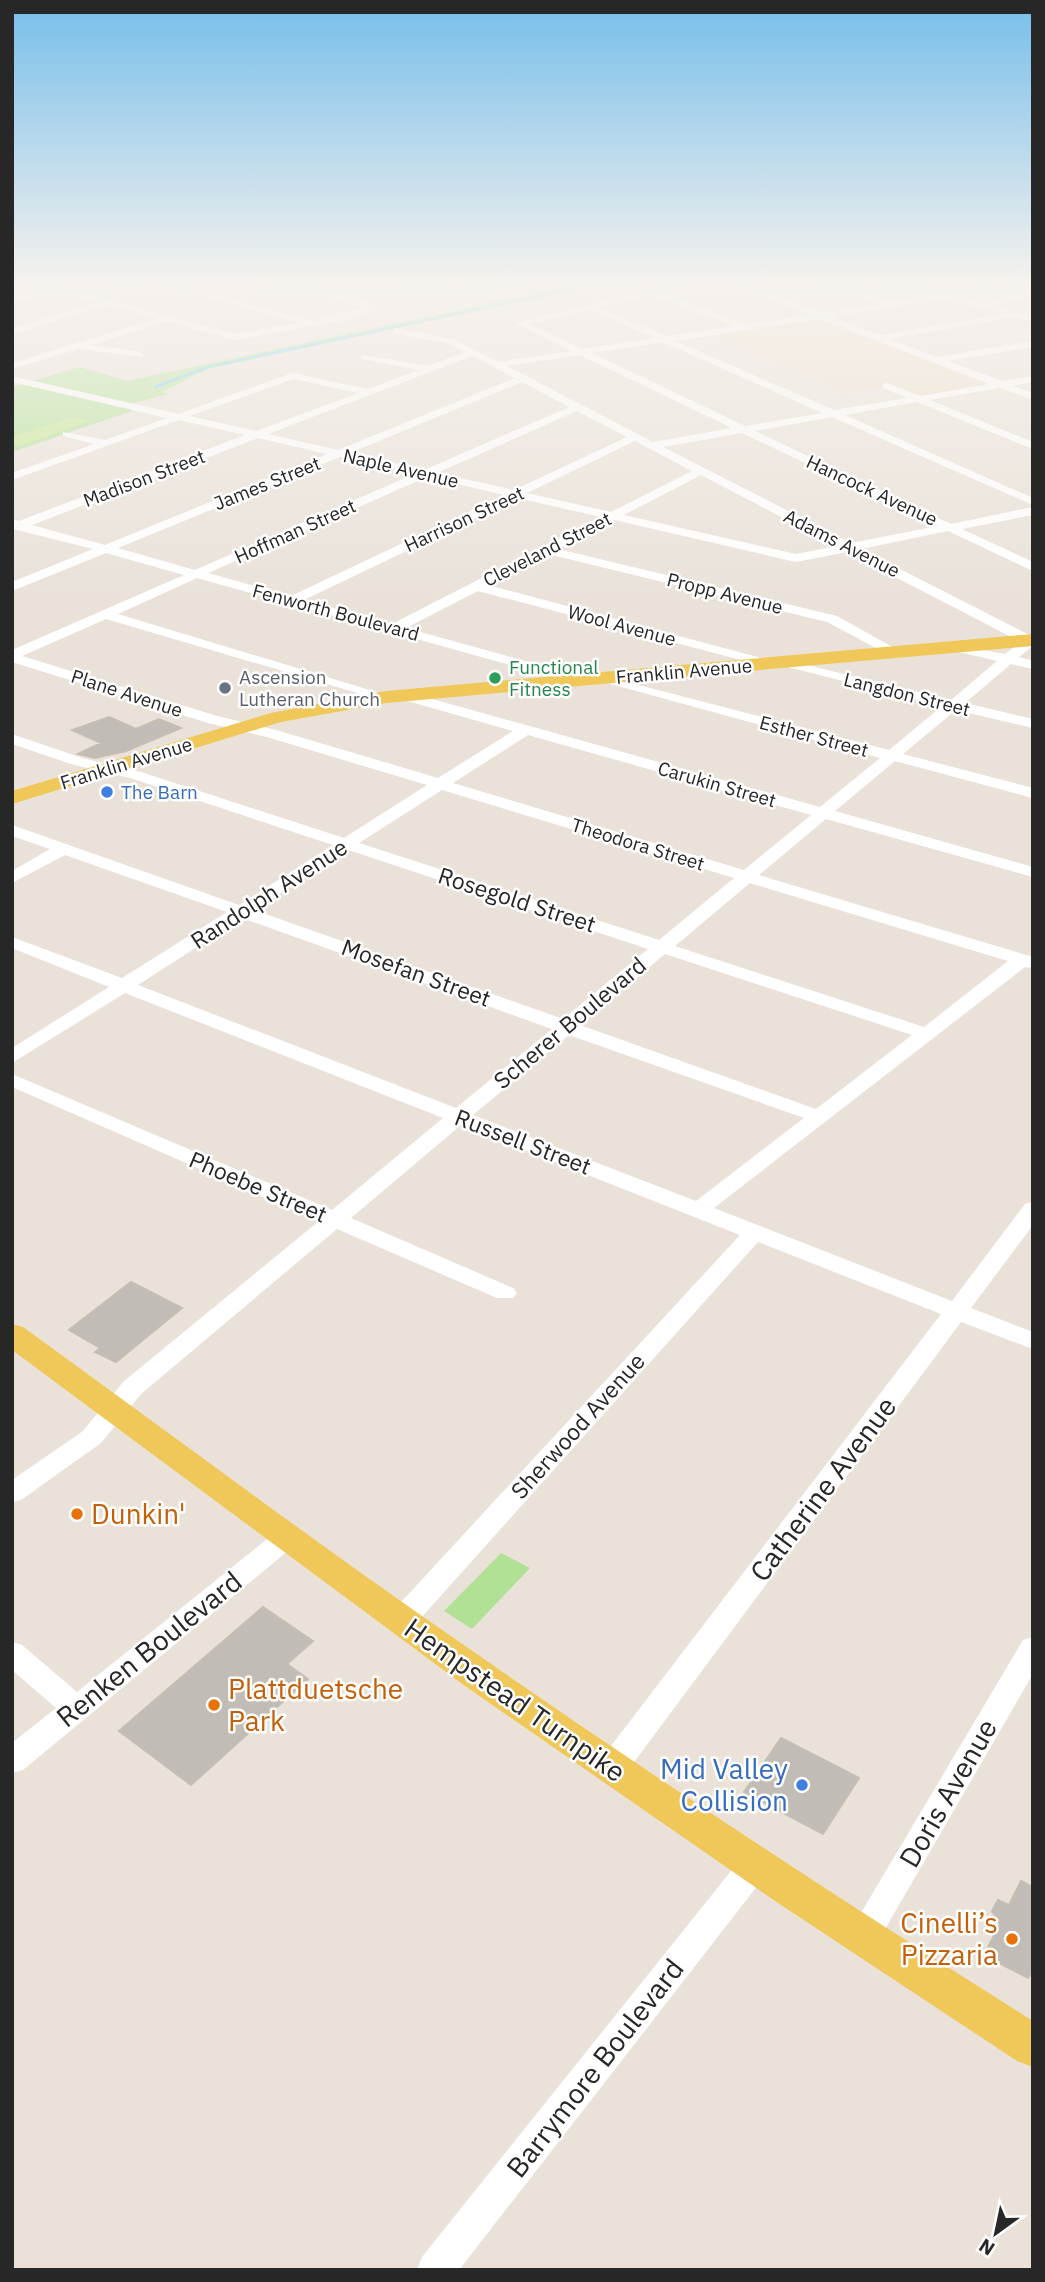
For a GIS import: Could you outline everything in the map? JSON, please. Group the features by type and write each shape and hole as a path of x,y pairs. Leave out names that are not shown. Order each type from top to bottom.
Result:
{"main road":[{"name":"Franklin Avenue","path":"12,798 243,727 311,709 394,696 1031,640"},
{"name":"Hempstead Turnpike","path":"12,1334 286,1538 612,1768 863,1938 1033,2046"}],"street":[{"name":"Naple Avenue","path":"49,387 790,556 803,557 852,548 1033,511"},
{"path":"12,477 260,387"},
{"path":"348,387 370,392"},
{"name":"Madison Street","path":"15,525 382,387"},
{"name":"James Street","path":"12,587 501,387"},
{"path":"539,387 635,437"},
{"name":"Hancock Avenue","path":"657,387 1033,566"},
{"path":"773,387 1033,502"},
{"path":"891,387 1033,446"},
{"path":"654,445 987,387"},
{"path":"1008,387 1033,397"},
{"name":"Hoffman Street","path":"12,656 577,407"},
{"path":"67,434 106,443"},
{"name":"Adams Avenue","path":"635,437 1031,640"},
{"name":"Harrison Street","path":"293,600 635,437"},
{"path":"12,467 28,471"},
{"name":"Cleveland Street","path":"395,628 700,471"},
{"name":"Fenworth Boulevard","path":"15,525 587,679"},
{"name":"Propp Avenue","path":"547,550 832,619 896,653"},
{"name":"Wool Avenue","path":"475,586 776,663"},
{"name":"Carukin Street","path":"105,614 1033,872"},
{"name":"Scherer Boulevard","path":"12,1493 92,1437 132,1388 950,704 1031,640"},
{"path":"956,647 1033,665"},
{"name":"Plane Avenue","path":"12,656 213,720 243,727"},
{"name":"Langdon Street","path":"776,663 1033,724"},
{"name":"Esther Street","path":"587,679 1033,793"},
{"name":"Theodora Street","path":"243,727 1027,961"},
{"name":"Randolph Avenue","path":"12,1057 525,730"},
{"name":"Rosegold Street","path":"12,739 346,844 927,1034"},
{"name":"Mosefan Street","path":"12,830 819,1117"},
{"path":"12,878 65,848"},
{"name":"Russell Street","path":"12,942 1033,1341"},
{"path":"698,1210 927,1034 1027,961"},
{"name":"Phoebe Street","path":"12,1080 505,1293"},
{"name":"Catherine Avenue","path":"612,1768 1033,1209"},
{"name":"Sherwood Avenue","path":"401,1620 755,1232"},
{"name":"Renken Boulevard","path":"12,1761 286,1538"},
{"name":"Doris Avenue","path":"863,1938 1033,1648"},
{"path":"12,1653 76,1708"},
{"name":"Barrymore Boulevard","path":"435,2270 754,1866"}],"shaded area":[{"path":"831,387 878,387 844,393"},
{"path":"882,387 972,387 909,400"}],"green space":[{"path":"12,387 171,387 162,392 168,394 131,404 132,411 12,452"},
{"path":"72,417 90,421 20,446 12,444 12,437"},
{"path":"501,1553 530,1568 472,1629 444,1611"}],"building":[{"path":"109,717 136,729 159,719 181,728 126,751 95,758 78,754 101,743 72,730"},
{"path":"131,1282 182,1308 116,1362 95,1352 100,1348 69,1330"},
{"name":"Plattduetsche Park","path":"263,1607 313,1641 287,1664 308,1679 191,1785 119,1731"},
{"name":"Mid Valley Collision","path":"781,1738 859,1778 823,1834 744,1792"},
{"name":"Cinelli’s Pizzaria","path":"1021,1881 1033,1887 1033,1969 1028,1978 984,1955 1000,1924 992,1911 998,1900 1009,1905"}],"place":[{"name":"Functional Fitness","path":"495,678"},
{"name":"Ascension Lutheran Church","path":"225,688"},
{"name":"The Barn","path":"107,792"},
{"name":"Dunkin'","path":"77,1514"},
{"name":"Plattduetsche Park","path":"214,1705"},
{"name":"Mid Valley Collision","path":"802,1785"},
{"name":"Cinelli’s Pizzaria","path":"1012,1939"}]}
